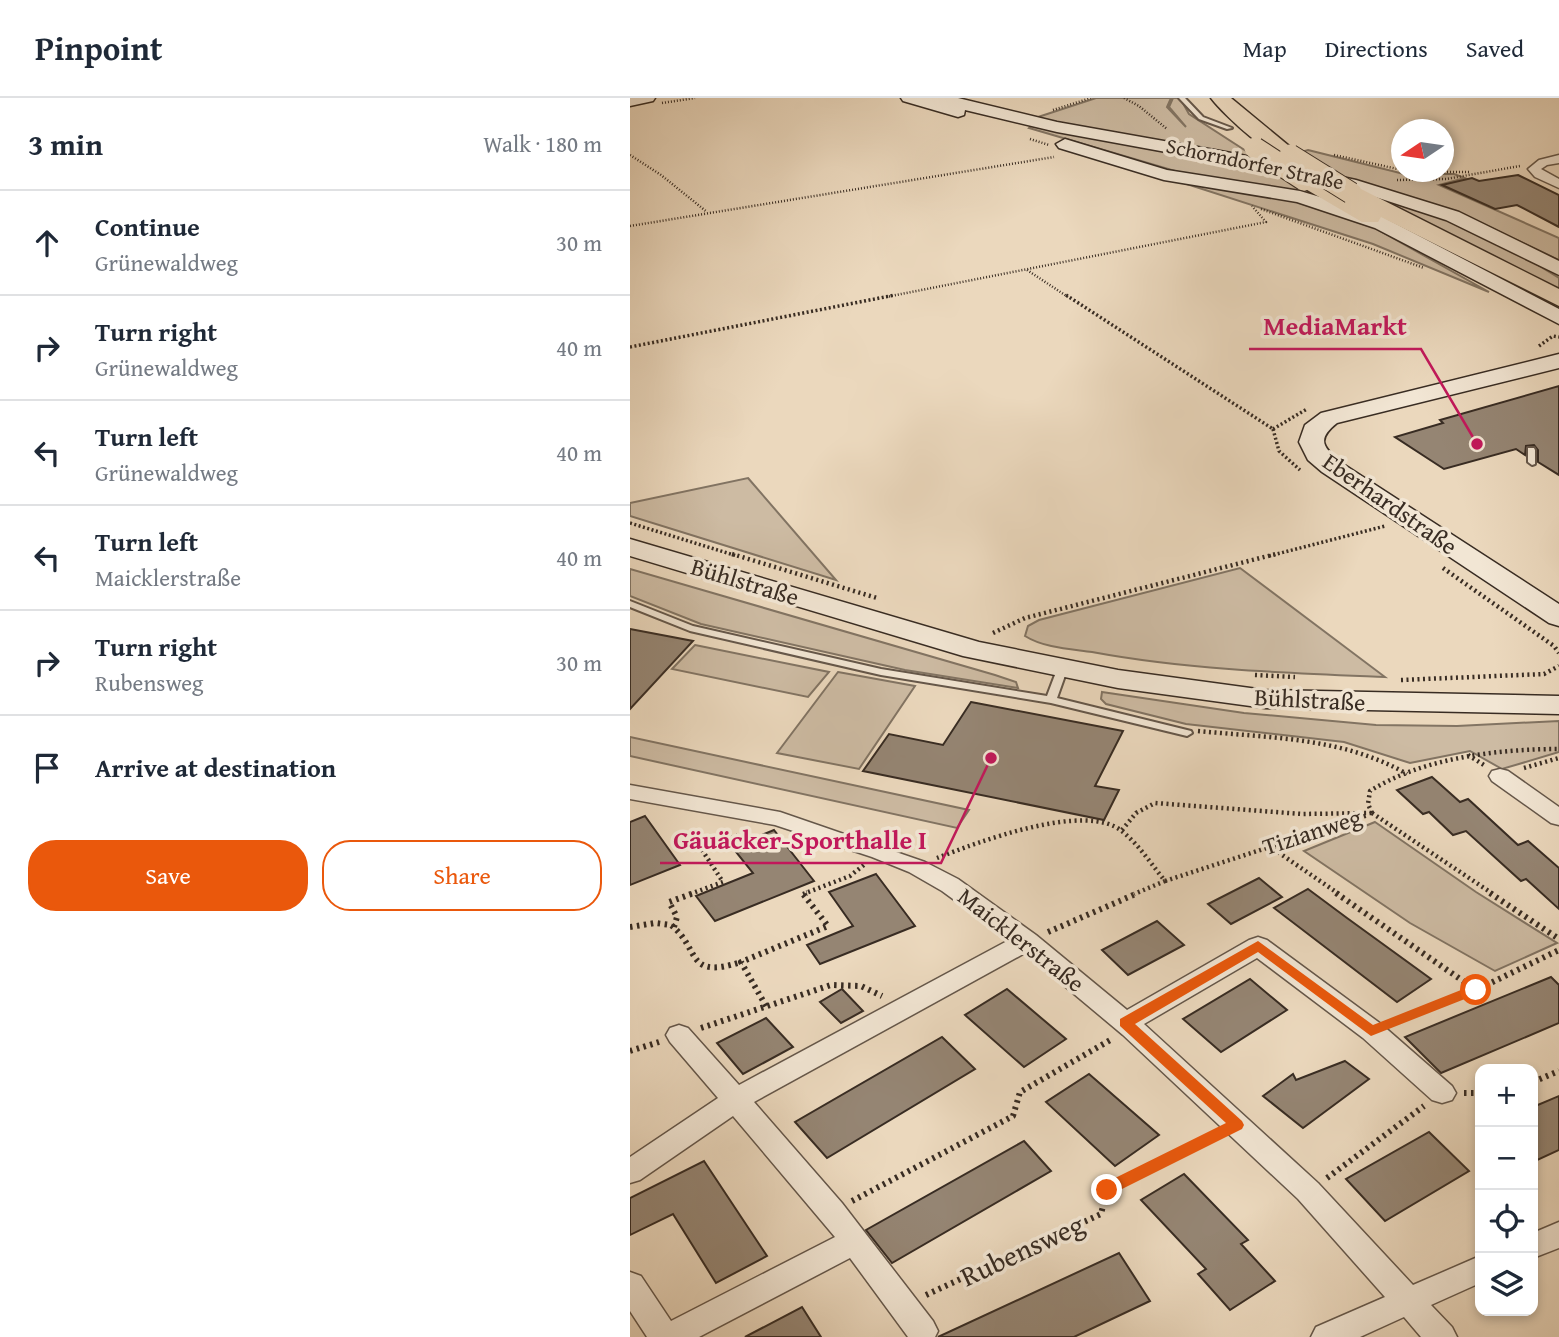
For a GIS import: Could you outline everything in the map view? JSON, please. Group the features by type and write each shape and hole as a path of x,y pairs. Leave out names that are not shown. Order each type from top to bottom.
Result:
{"highway":[{"path":"1198,98 1229,128 1255,148 1377,222"},
{"path":"1220,98 1251,127 1290,155 1352,192 1559,299"}],"main road":[{"path":"630,101 647,98"},
{"name":"Schorndorfer Straße","path":"909,98 1154,172 1300,197 1377,222 1536,306 1556,325"},
{"name":"Schorndorfer Straße","path":"939,98 1017,118 1265,164 1369,189 1416,202 1486,229 1559,269"},
{"name":"Eberhardstraße","path":"1559,361 1329,418 1314,430 1311,442 1317,455 1559,617"},
{"name":"Bühlstraße","path":"630,547 974,650 1192,691 1265,699 1559,705"}],"street":[{"path":"1559,159 1543,162 1535,167 1536,172 1559,184"},
{"path":"1500,776 1559,818"},
{"name":"Maicklerstraße","path":"630,792 703,803 779,819 880,852 917,867 950,885 1027,941 1129,1025 1308,1191 1441,1337"},
{"path":"630,1172 737,1099 1027,941"},
{"path":"1129,1025 1258,946 1371,1031 1442,1093"},
{"path":"678,1035 737,1099 832,1211 922,1331"},
{"path":"1538,1244 1559,1234"},
{"path":"630,1285 667,1337 855,1241"},
{"path":"1327,1337 1475,1271"}],"lane":[{"path":"1182,98 1201,118 1229,128"},
{"path":"1531,450 1532,462"},
{"path":"630,604 690,628 881,672 1051,699 1187,733"},
{"path":"1051,699 1063,667"}],"path":[{"path":"1052,110 1091,98"},
{"path":"1330,154 1391,168"},
{"path":"630,155 661,175 708,213"},
{"path":"630,226 1064,156"},
{"path":"1454,177 1513,166 1535,167"},
{"path":"1454,172 1480,172"},
{"path":"630,347 1266,222 1252,206 1425,268"},
{"path":"1027,269 1273,429"},
{"path":"1556,325 1553,336 1559,337"},
{"path":"993,633 1025,618 1409,519"},
{"path":"630,523 889,602"},
{"path":"980,629 1004,636"},
{"path":"1396,680 1544,674 1559,666"},
{"path":"1243,675 1307,678"},
{"name":"Tizianweg","path":"1027,941 1165,881 1372,813 1368,804 1370,791 1389,780 1467,755 1522,748 1559,748"},
{"path":"1500,776 1559,758"},
{"path":"1122,830 1130,817 1155,803 1289,814 1372,813 1559,939"},
{"path":"674,927 677,917 669,902 723,882 702,850 779,819"},
{"path":"917,867 1015,830 1081,822 1112,825 1122,830 1165,881"},
{"path":"1269,846 1476,990"},
{"path":"630,927 661,922 674,927 695,961 702,966 724,968 828,926 803,894 850,876 880,852"},
{"path":"1371,1031 1476,990 1559,950"},
{"path":"741,962 766,1006"},
{"path":"630,1051 816,989 861,986 905,1007"},
{"path":"832,1211 1013,1116 1020,1092 1129,1025"},
{"path":"1538,1080 1559,1071"},
{"path":"1308,1191 1442,1093"},
{"name":"Rubensweg","path":"903,1306 1101,1214 1107,1190 1237,1125"}],"shaded area":[{"path":"1096,98 1171,98 1167,107 1186,127 1169,107 1173,98 1180,98 1189,114 1260,160 1035,118"},
{"path":"1031,126 1275,173 1328,201 1192,176 1029,128"},
{"path":"1308,150 1391,171 1391,182 1450,182 1439,185 1559,238 1559,260 1460,213 1345,179 1298,153"},
{"path":"1454,174 1465,178 1454,181"},
{"path":"1168,178 1282,195 1373,227 1489,292 1373,244"},
{"path":"1364,190 1432,211 1496,239 1559,278 1559,292"},
{"path":"748,478 836,580 630,516 630,503"},
{"path":"1240,568 1385,677 1238,670 1165,663 1058,647 1025,636 1028,626 1039,620"},
{"path":"630,569 995,675 1016,682 1018,688 905,670 701,624 630,596"},
{"path":"695,645 829,672 808,697 672,669"},
{"path":"838,672 915,686 859,769 777,753"},
{"path":"1102,692 1244,713 1376,725 1457,726 1559,721 1559,752 1502,769 1470,751 1410,763 1344,742 1186,724 1106,704 1101,699"},
{"path":"630,737 969,810 957,828 630,756"},
{"path":"1375,822 1476,892 1557,943 1495,971 1410,923 1304,851"}],"building":[{"path":"1518,175 1559,195 1559,227 1517,205 1495,209 1442,185 1472,178 1479,181"},
{"path":"1559,386 1559,475 1538,462 1538,450 1534,445 1526,446 1525,455 1516,449 1444,469 1395,437 1443,423 1440,420"},
{"path":"630,629 693,641 630,709"},
{"path":"971,702 1123,731 1095,786 1119,790 1104,820 863,771 889,734 943,745"},
{"path":"1432,777 1460,802 1468,799 1518,845 1528,841 1559,868 1559,909 1526,879 1521,881 1466,831 1453,835 1429,812 1423,814 1397,790"},
{"path":"645,816 680,865 630,885 630,822"},
{"path":"774,830 814,881 715,921 696,896 753,873 732,847"},
{"path":"876,874 915,926 820,964 807,945 853,926 829,892"},
{"path":"1259,878 1282,897 1231,924 1208,904"},
{"path":"1308,889 1431,979 1397,1002 1274,908"},
{"path":"1157,921 1184,945 1128,975 1102,950"},
{"path":"1551,977 1559,985 1559,1023 1441,1073 1405,1037"},
{"path":"1250,979 1287,1010 1221,1052 1183,1019"},
{"path":"842,989 863,1011 841,1023 820,1002"},
{"path":"1007,989 1066,1039 1024,1067 965,1015"},
{"path":"766,1018 793,1047 743,1074 717,1043"},
{"path":"942,1037 975,1069 827,1158 795,1122"},
{"path":"1345,1061 1369,1079 1303,1128 1263,1096 1293,1074 1296,1080"},
{"path":"1089,1074 1159,1135 1115,1166 1046,1102"},
{"path":"1559,1096 1559,1150 1538,1160 1538,1127 1538,1105"},
{"path":"1429,1132 1469,1171 1385,1221 1346,1179"},
{"path":"1024,1141 1051,1171 892,1263 866,1230"},
{"path":"704,1161 767,1256 716,1283 673,1214 630,1235 630,1198"},
{"path":"1184,1174 1248,1240 1241,1244 1275,1281 1230,1310 1198,1274 1206,1269 1141,1200"},
{"path":"1119,1253 1150,1301 1074,1337 938,1337"},
{"path":"802,1307 821,1337 745,1337"}],"place":[{"name":"MediaMarkt","path":"1477,444"},
{"name":"Gäuäcker-Sporthalle I","path":"991,758"}],"route":[{"path":"1107,1190 1237,1125 1125,1023 1258,946 1371,1031 1476,990"}]}
